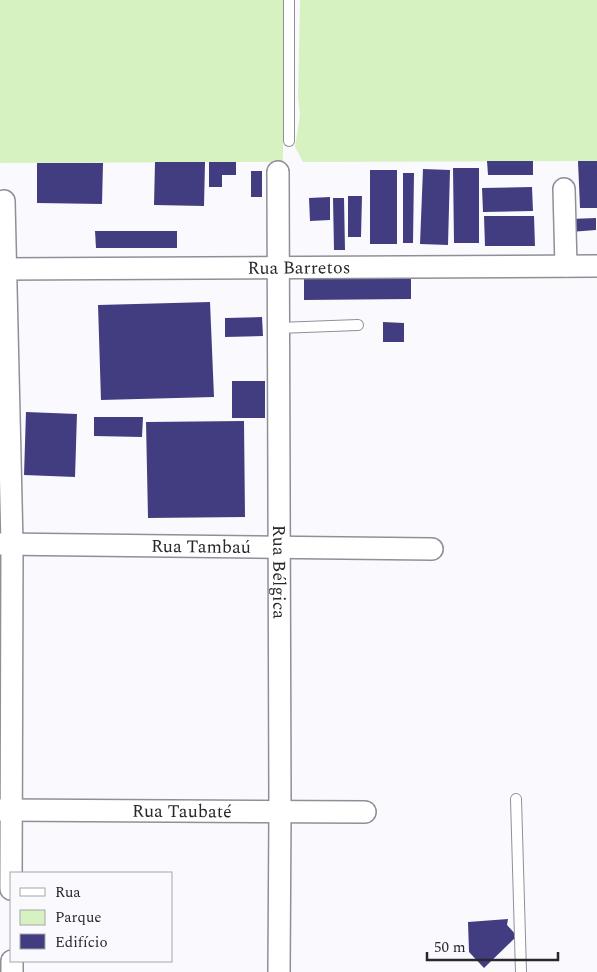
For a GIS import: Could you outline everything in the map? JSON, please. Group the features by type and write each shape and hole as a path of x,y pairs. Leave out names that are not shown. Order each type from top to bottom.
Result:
{"street":[{"name":"Rua Bélgica","path":"278,172 280,810 278,972"},
{"path":"564,189 566,266"},
{"path":"4,201 5,810 10,877"},
{"name":"Rua Barretos","path":"3,269 597,266"},
{"name":"Rua Tambaú","path":"6,544 432,549"},
{"name":"Rua Taubaté","path":"5,810 280,810 365,812"}],"lane":[{"path":"288,141 289,0"},
{"path":"278,328 358,325"},
{"path":"516,798 521,972"}],"green space":[{"path":"0,0 283,0 283,162 0,163"},
{"path":"300,0 597,0 597,161 303,162 295,147 300,115 298,98"}],"building":[{"path":"487,161 533,161 533,175 488,175"},
{"path":"578,161 597,161 597,208 580,208"},
{"path":"155,162 205,162 204,206 154,205"},
{"path":"209,162 236,162 236,175 222,175 222,187 209,187"},
{"path":"37,163 103,163 102,204 37,203"},
{"path":"453,168 479,168 479,243 454,243"},
{"path":"423,169 450,170 448,245 420,244"},
{"path":"370,170 397,170 397,244 370,244"},
{"path":"251,171 262,171 262,197 251,197"},
{"path":"403,173 414,173 413,243 403,243"},
{"path":"532,187 533,211 483,212 482,188"},
{"path":"348,196 362,196 361,237 348,237"},
{"path":"330,197 330,220 310,221 309,198"},
{"path":"333,198 344,198 345,250 334,250"},
{"path":"484,216 534,216 535,246 485,246"},
{"path":"596,218 596,230 570,232 570,219"},
{"path":"95,231 177,231 177,248 96,248"},
{"path":"411,277 411,299 304,300 304,278"},
{"path":"210,302 214,397 101,400 98,305"},
{"path":"262,317 263,336 225,337 225,318"},
{"path":"383,322 404,323 404,342 383,342"},
{"path":"232,381 265,381 265,418 232,418"},
{"path":"26,412 77,414 75,477 24,475"},
{"path":"94,417 143,417 142,437 94,436"},
{"path":"244,421 245,517 148,518 146,422"},
{"path":"508,919 507,925 517,936 484,968 469,952 468,922"}]}
